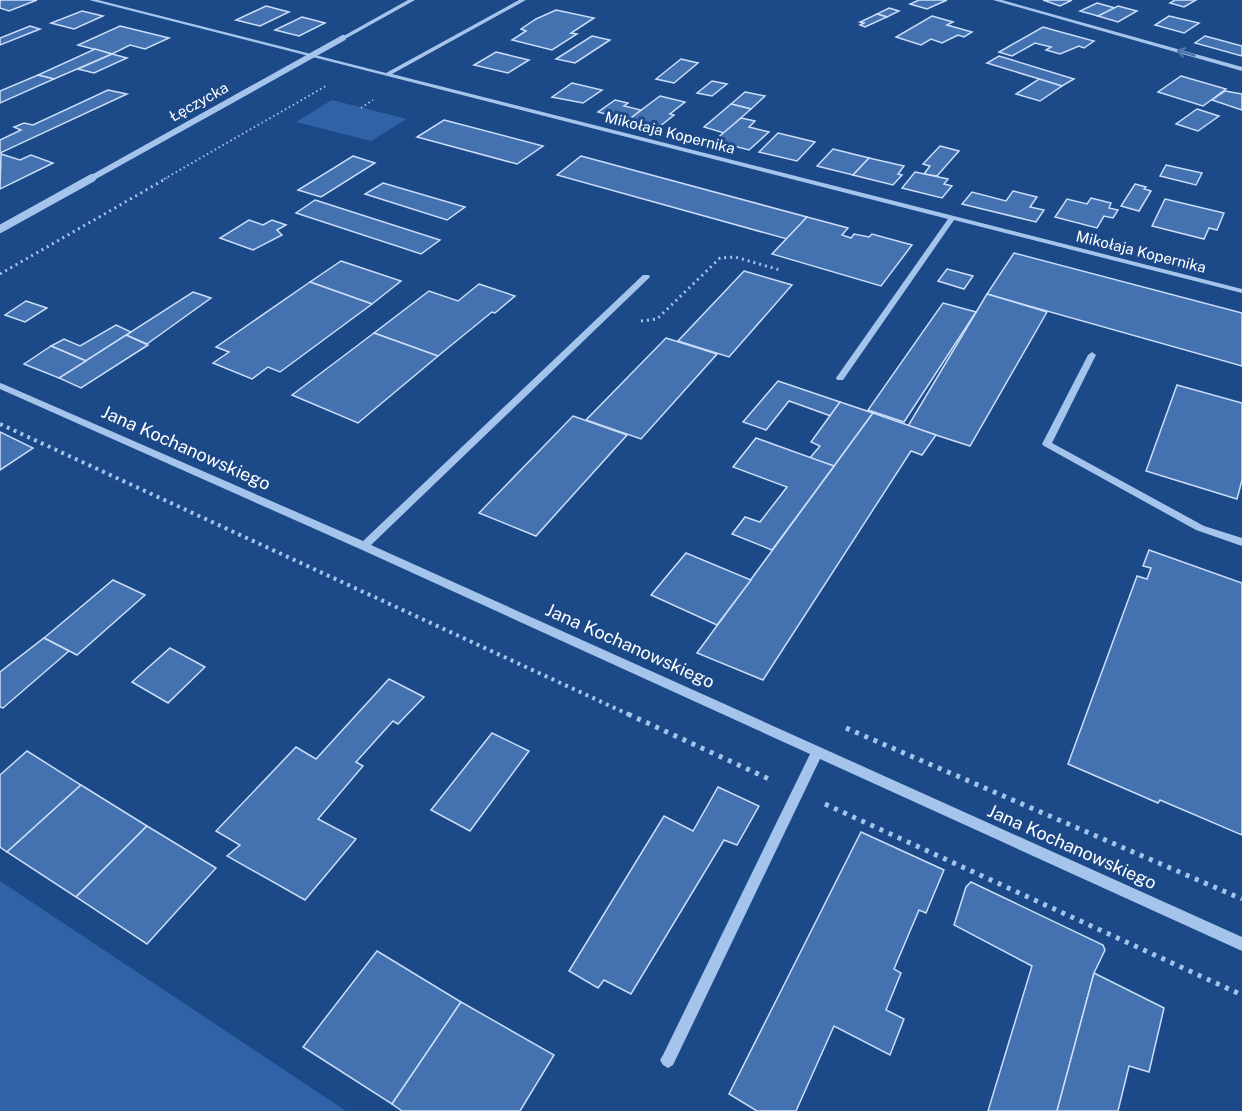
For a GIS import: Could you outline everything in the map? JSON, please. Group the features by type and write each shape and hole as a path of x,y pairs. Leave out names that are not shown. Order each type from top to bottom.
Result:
{"street":[{"name":"Mikołaja Kopernika","path":"92,0 1242,291"},
{"name":"Łęczycka","path":"0,229 412,0"},
{"path":"386,75 523,0"},
{"path":"996,0 1242,69"},
{"path":"840,378 952,218"},
{"path":"364,546 646,277"},
{"path":"1092,356 1047,444 1200,528 1242,542"},
{"name":"Jana Kochanowskiego","path":"0,386 364,546 1242,944"},
{"path":"668,1060 818,751"}],"path":[{"path":"0,274 326,86"},
{"path":"0,424 1242,995"}],"shaded area":[{"path":"332,100 407,119 371,141 296,122"},
{"path":"0,881 346,1111 0,1111"}],"building":[{"path":"2,0 37,0 9,11 0,8"},
{"path":"919,0 947,0 927,9 910,4"},
{"path":"1043,0 1072,0 1060,6"},
{"path":"1175,0 1196,0 1184,7 1170,3"},
{"path":"1097,3 1115,8 1098,16 1080,11"},
{"path":"266,6 289,12 260,26 236,20"},
{"path":"1118,6 1137,11 1118,22 1098,16"},
{"path":"889,8 899,11 887,17 877,14"},
{"path":"556,10 594,18 571,33 577,34 552,50 512,40 526,31 521,29"},
{"path":"82,11 103,16 74,29 51,23"},
{"path":"877,14 887,17 865,27 860,25 864,23 860,22"},
{"path":"932,16 953,22 947,25 972,32 964,37 958,35 942,43 931,39 921,45 896,37"},
{"path":"1169,16 1199,23 1184,33 1155,25"},
{"path":"302,17 325,23 299,36 275,30"},
{"path":"30,26 40,29 0,45 0,38"},
{"path":"120,26 169,38 145,49 130,45 112,54 78,45"},
{"path":"1043,27 1094,41 1084,48 1079,46 1060,54 1046,50 1051,47 1035,43 1012,56 999,52"},
{"path":"592,36 610,40 575,63 556,59"},
{"path":"1205,36 1242,46 1242,56 1195,43"},
{"path":"95,49 112,54 54,79 38,75"},
{"path":"496,52 529,60 508,73 474,65"},
{"path":"112,54 127,58 94,73 78,69"},
{"path":"999,56 1074,79 1062,86 987,63"},
{"path":"681,59 698,63 674,83 656,79"},
{"path":"38,75 54,79 0,103 0,91"},
{"path":"1181,76 1226,89 1203,106 1158,92"},
{"path":"1039,79 1062,86 1040,101 1016,94"},
{"path":"712,81 727,84 712,96 697,93"},
{"path":"572,83 602,90 583,103 552,97"},
{"path":"108,90 127,94 0,153 0,140 21,130 14,127 24,123 33,125"},
{"path":"1225,91 1242,94 1242,110 1212,100"},
{"path":"745,92 765,96 751,109 731,104"},
{"path":"660,96 685,102 659,127 628,120"},
{"path":"615,100 628,103 624,106 641,110 628,120 598,112"},
{"path":"731,104 751,109 724,133 704,127"},
{"path":"1197,109 1219,116 1198,131 1176,124"},
{"path":"741,118 755,121 749,127 769,132 749,150 714,141"},
{"path":"444,120 543,146 517,164 417,137"},
{"path":"778,133 815,142 797,161 759,152"},
{"path":"940,146 959,151 937,176 924,174 930,166 923,164"},
{"path":"833,149 869,158 853,175 817,166"},
{"path":"1,154 20,160 31,155 53,163 0,189"},
{"path":"353,156 375,163 321,197 298,190"},
{"path":"581,156 807,217 787,239 557,175"},
{"path":"869,158 904,166 898,174 902,175 893,185 853,175"},
{"path":"1166,165 1202,173 1196,185 1160,176"},
{"path":"915,172 948,179 944,184 952,186 942,198 902,188"},
{"path":"383,183 465,207 447,220 365,194"},
{"path":"1135,184 1151,191 1139,211 1121,206"},
{"path":"1013,191 1037,197 1030,207 1044,210 1036,222 962,204 972,192 1006,201"},
{"path":"1091,198 1111,203 1109,208 1118,210 1113,218 1104,216 1097,228 1055,217 1067,199 1087,204"},
{"path":"1165,199 1224,213 1217,230 1209,228 1204,239 1152,226"},
{"path":"315,200 440,240 421,254 296,213"},
{"path":"807,217 848,228 842,235 851,238 854,234 869,237 872,234 912,245 881,286 772,254"},
{"path":"249,220 263,225 272,220 286,225 277,230 282,235 253,250 220,238"},
{"path":"1014,253 1242,313 1242,366 987,294"},
{"path":"341,261 401,281 372,304 310,282"},
{"path":"947,269 973,276 964,289 938,281"},
{"path":"744,271 792,285 729,357 678,341"},
{"path":"310,282 372,304 280,372 268,367 252,379 213,363 229,352 216,347"},
{"path":"479,284 515,296 438,356 374,333 429,291 458,301"},
{"path":"193,292 211,298 147,344 126,335"},
{"path":"987,294 1047,312 970,446 908,426"},
{"path":"26,301 47,308 25,322 5,315"},
{"path":"943,303 976,312 904,422 868,410"},
{"path":"116,325 131,332 86,361 51,346 64,339 80,346"},
{"path":"374,333 438,356 358,423 292,395"},
{"path":"126,335 148,345 81,388 59,378"},
{"path":"666,338 717,354 641,439 586,420"},
{"path":"51,346 86,361 59,378 24,364"},
{"path":"778,381 840,402 831,416 789,401 766,430 743,422"},
{"path":"1177,385 1242,403 1242,480 1237,499 1146,471"},
{"path":"840,402 873,413 834,466 810,458 820,446 811,442"},
{"path":"873,413 936,435 922,455 911,451 763,680 697,653"},
{"path":"573,416 627,435 536,536 479,513"},
{"path":"0,432 33,448 0,470"},
{"path":"756,438 834,466 772,550 732,534 745,517 760,522 787,487 733,467"},
{"path":"1149,550 1242,583 1242,835 1160,800 1158,803 1068,764 1137,576 1147,579 1151,568 1143,566"},
{"path":"686,553 751,580 717,625 651,595"},
{"path":"113,580 145,595 77,655 44,638"},
{"path":"44,638 69,651 3,708 0,707 0,672"},
{"path":"170,648 205,667 168,703 132,682"},
{"path":"389,679 424,697 398,724 393,721 356,762 363,766 318,819 356,839 305,900 227,856 240,845 216,831 296,747 316,759"},
{"path":"492,733 529,751 470,831 431,810"},
{"path":"27,751 81,785 7,852 0,847 0,775"},
{"path":"81,785 147,826 76,897 7,852"},
{"path":"718,787 759,806 737,845 724,840 631,994 604,980 598,988 569,971 664,816 693,831"},
{"path":"147,826 216,868 147,944 76,897"},
{"path":"861,832 944,870 926,913 919,910 894,969 901,973 886,1010 904,1019 890,1055 834,1026 796,1111 757,1111 729,1094"},
{"path":"971,882 1103,945 1105,950 1094,973 1057,1111 988,1111 1032,966 954,925 966,887"},
{"path":"377,951 461,1002 392,1104 303,1047"},
{"path":"1094,973 1164,1008 1149,1072 1129,1066 1118,1111 1057,1111"},
{"path":"461,1002 554,1055 520,1111 402,1111 392,1104"}]}
